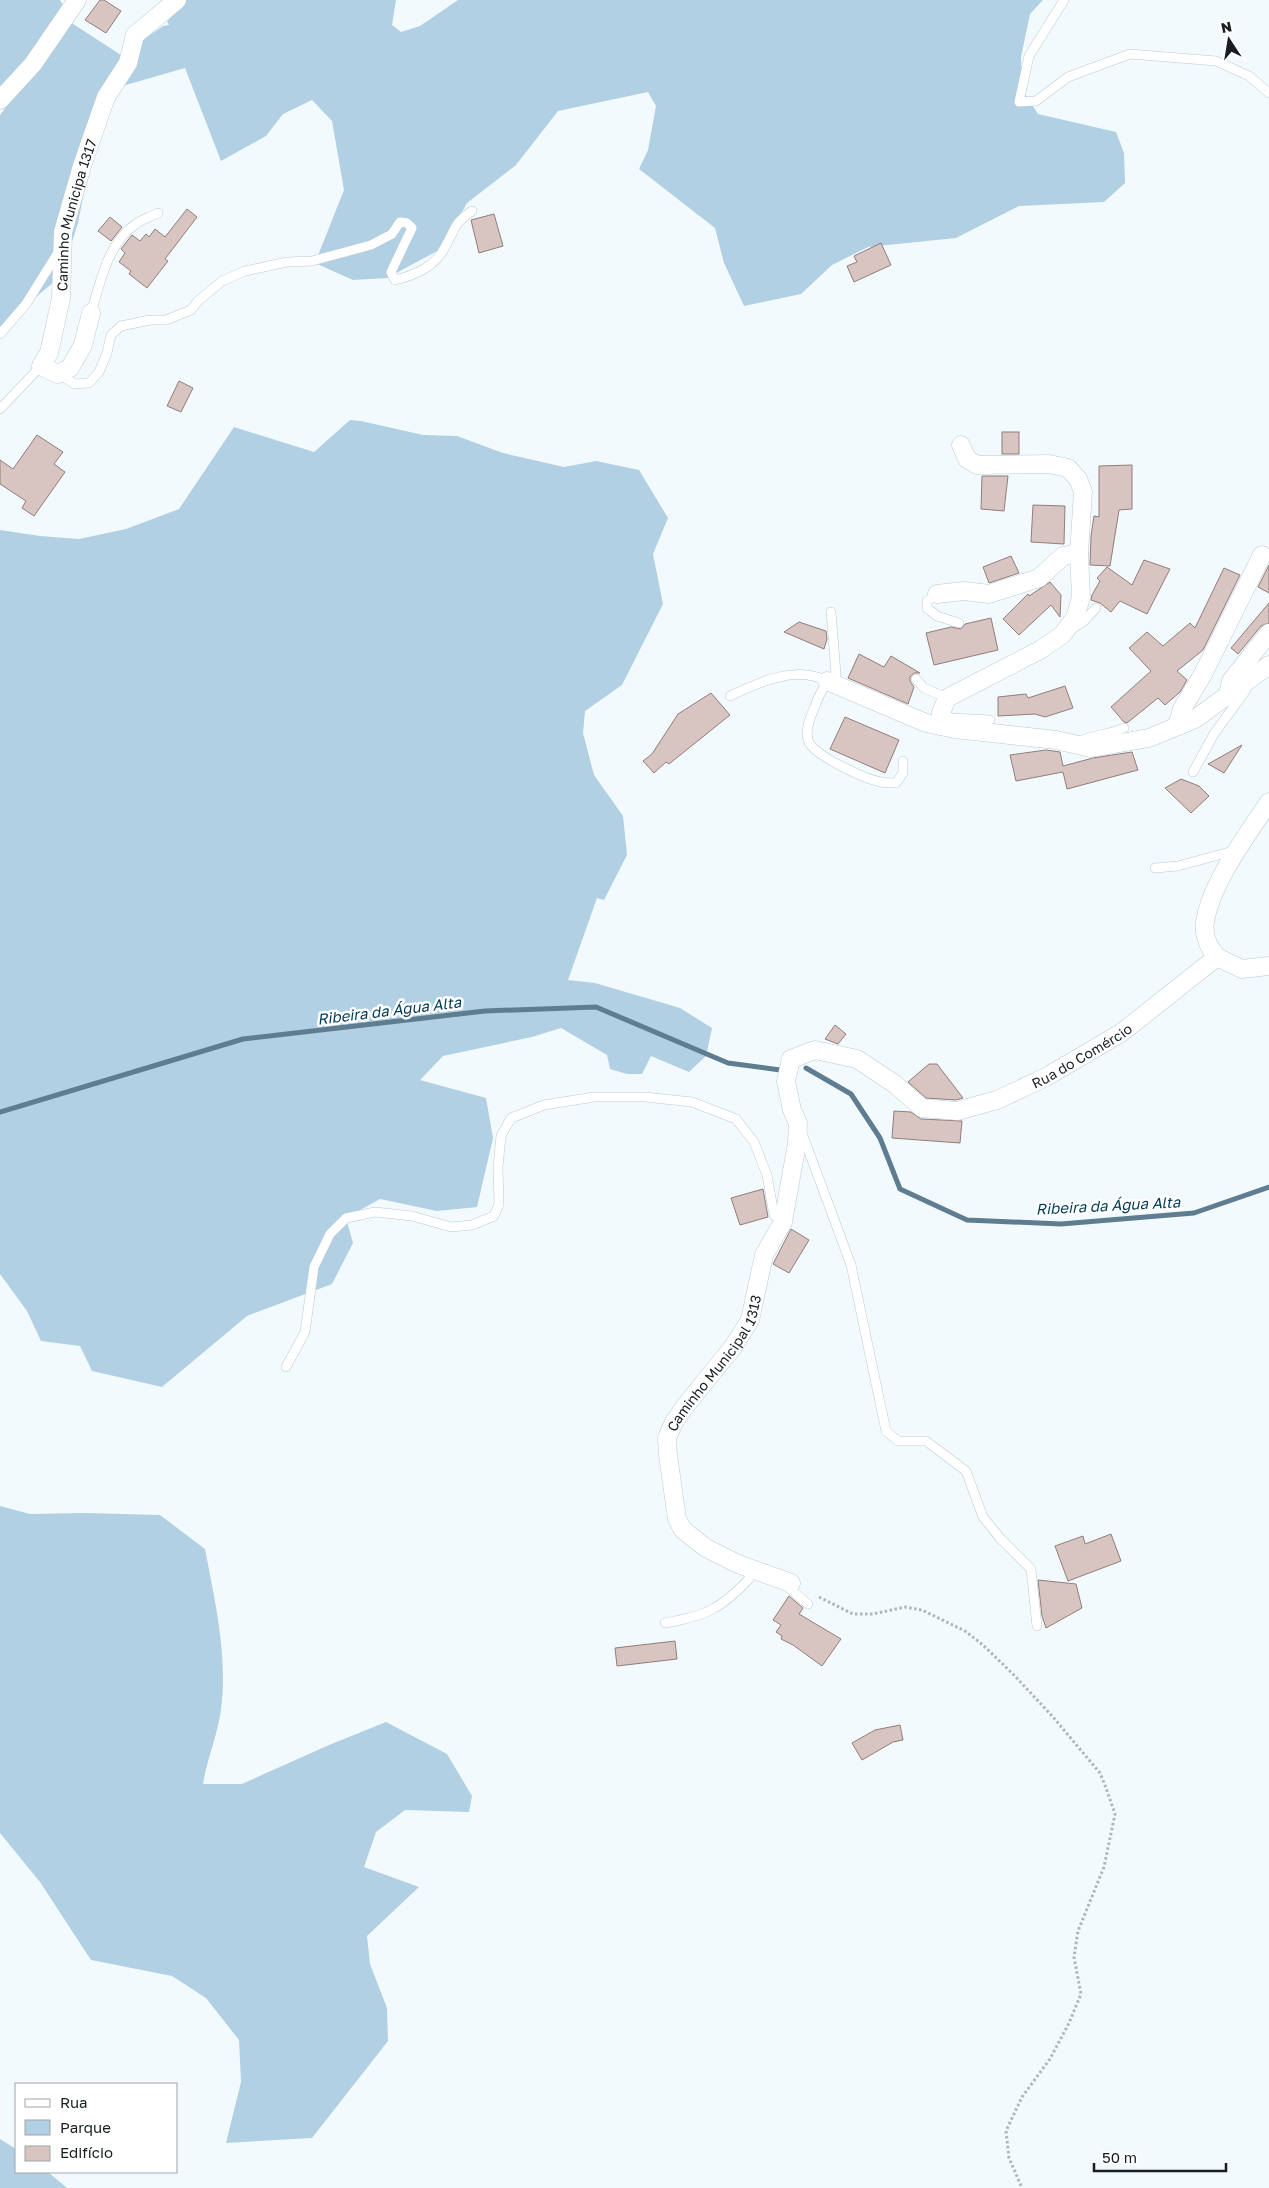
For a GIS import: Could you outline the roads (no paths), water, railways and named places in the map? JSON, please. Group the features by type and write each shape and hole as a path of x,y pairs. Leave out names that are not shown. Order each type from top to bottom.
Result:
{"street":[{"path":"0,100 33,64 77,0"},
{"name":"Caminho Municipa 1317","path":"41,366 49,352 61,298 63,232 82,166 106,97 128,63 135,35 177,0"},
{"path":"41,366 58,374 70,368 83,345 91,313"},
{"path":"827,682 926,723 1062,635 1075,618 1081,597 1079,554 1083,492 1078,479 1068,468 1049,464 977,465 967,459 962,445"},
{"path":"937,594 964,591 989,594 1039,578 1064,556 1079,554"},
{"path":"1177,726 1182,709 1203,674 1262,555"},
{"path":"1228,693 1231,681 1269,633"},
{"path":"943,712 1091,748 1117,745 1149,738 1195,719 1269,664"},
{"path":"1269,802 1237,850 1212,897 1204,923 1209,948 1217,957 1242,969 1269,966"},
{"name":"Rua do Comércio","path":"786,1081 791,1060 816,1050 857,1060 896,1085 922,1108 957,1111 997,1100 1046,1077 1121,1033 1217,957"},
{"name":"Caminho Municipal 1313","path":"785,1581 749,1568 706,1548 683,1530 677,1519 667,1438 674,1422 733,1347 750,1320 764,1255 783,1222 797,1143 798,1123 792,1110 786,1081"}],"lane":[{"path":"1064,0 1029,56 1019,102 1036,101 1068,77 1130,54 1216,61 1249,76 1269,93"},
{"path":"58,374 75,384 89,383 99,372 107,353 111,335 121,326 150,320 166,320 190,310 222,281 245,271 287,262 312,260 371,245 392,234 400,222 407,223 412,228 391,272 395,280 413,276 432,264 444,249 458,220 472,210"},
{"path":"91,313 108,262 119,242 136,224 158,214"},
{"path":"0,334 43,281 62,247"},
{"path":"0,409 41,366"},
{"path":"937,594 927,600 927,608 937,616 959,623"},
{"path":"1062,635 1083,622 1096,608"},
{"path":"831,612 836,674 827,682 819,696 807,730 808,742 821,754 852,771 880,782 896,783 902,773 903,762"},
{"path":"730,696 764,680 789,675 814,675 827,682"},
{"path":"916,679 943,712 952,718 990,720"},
{"path":"1193,772 1214,734 1246,690 1244,681"},
{"path":"1073,744 1090,736 1114,733 1124,728"},
{"path":"1155,868 1178,866 1237,850"},
{"path":"286,1367 305,1332 314,1267 330,1234 346,1218 375,1212 412,1216 451,1227 472,1225 494,1216 499,1204 498,1167 501,1136 511,1118 544,1105 594,1097 645,1097 692,1102 736,1119 754,1142 767,1175 774,1215 783,1222"},
{"path":"798,1123 851,1265 886,1431 898,1441 926,1441 966,1471 983,1516 1000,1538 1031,1569 1037,1626"},
{"path":"665,1623 693,1618 717,1608 734,1595 749,1579 749,1568"},
{"path":"785,1581 808,1604"}],"waterway":[{"name":"Ribeira da Água Alta","path":"0,1112 243,1039 485,1011 596,1007 728,1063 780,1070"},
{"name":"Ribeira da Água Alta","path":"806,1068 851,1094 880,1138 900,1189 967,1220 1061,1224 1194,1213 1269,1187"}]}
